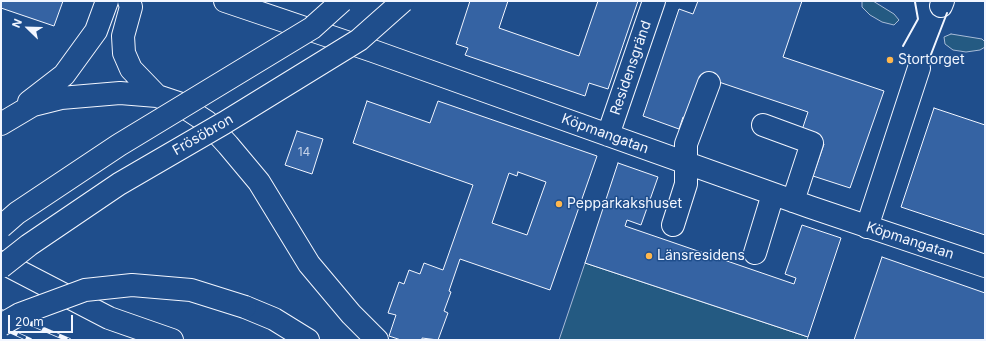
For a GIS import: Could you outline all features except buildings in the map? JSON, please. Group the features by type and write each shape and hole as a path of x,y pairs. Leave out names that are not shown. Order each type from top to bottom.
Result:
{"main road":[{"path":"1,124 64,75 96,31 107,1"},
{"path":"129,1 131,7 123,36 124,53 131,68 157,96"},
{"name":"Köpmangatan","path":"224,1 299,25 783,198 985,266"},
{"path":"1,227 17,213 119,145 312,28 342,1"},
{"name":"Frösöbron","path":"1,266 29,245 119,184 359,40 403,1"},
{"name":"Residensgränd","path":"608,135 654,1"},
{"path":"867,226 920,68"},
{"path":"673,225 686,184 686,144 709,83"},
{"path":"1,124 33,105 61,98 120,92 157,96 178,103 207,122 228,145 259,182 309,264 351,314 377,340"},
{"path":"755,253 812,143 763,125"},
{"path":"1,262 109,318 172,340"},
{"path":"1,325 20,314 85,290 132,285 191,290 245,307 274,319 308,340"}],"shaded area":[{"path":"862,1 873,1 894,14 899,20 894,25 882,22 870,15 862,7"},
{"path":"951,34 982,39 985,42 985,47 980,50 966,52 953,50 945,44 944,37"},
{"path":"585,263 808,337 807,340 559,340"}],"railway":[{"path":"1,311 69,340"},
{"path":"1,327 30,340"}],"wall":[{"path":"903,46 918,19 915,2"},
{"path":"930,57 947,13"}],"place":[{"name":"Stortorget","path":"890,60"},
{"name":"Pepparkakshuset","path":"559,204"},
{"name":"Länsresidens","path":"649,256"}]}
